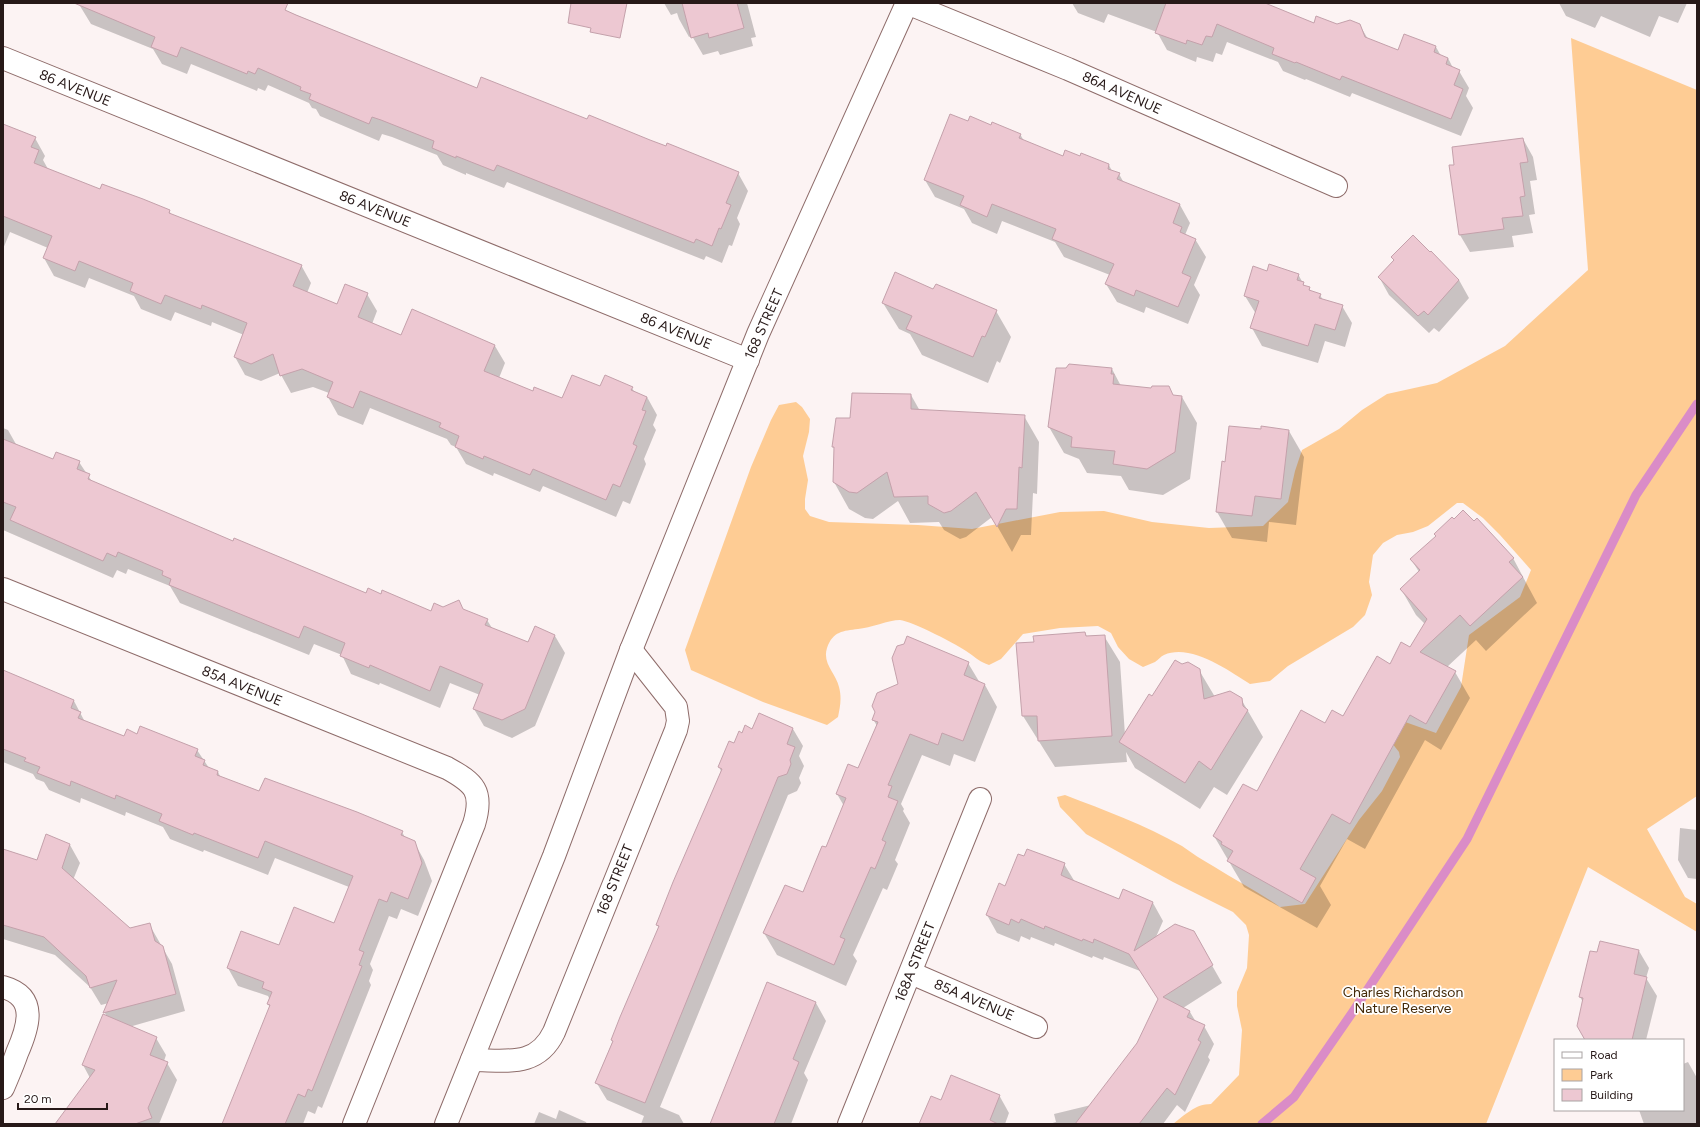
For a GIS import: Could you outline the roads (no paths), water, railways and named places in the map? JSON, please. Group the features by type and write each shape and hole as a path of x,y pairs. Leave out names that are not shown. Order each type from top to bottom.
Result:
{"street":[{"name":"86A AVENUE","path":"907,3 1068,70 1336,186"},
{"name":"168 STREET","path":"446,1124 554,856 631,650 748,360 907,3"},
{"name":"86 AVENUE","path":"3,58 748,360"},
{"name":"85A AVENUE","path":"3,589 447,768 462,776 476,790 478,797 474,824 354,1124"},
{"name":"168 STREET","path":"472,1060 529,1058 536,1055 547,1045 554,1032 676,730 678,721 676,707 631,650"},
{"name":"168A STREET","path":"849,1124 980,800"},
{"name":"85A AVENUE","path":"911,973 1036,1026"},
{"path":"3,987 16,993 23,1000 29,1018 24,1036 3,1088"}],"waterway":[{"path":"1262,1124 1294,1097 1352,1013 1467,839 1636,495 1697,404"}],"park label":[{"name":"Charles Richardson Nature Reserve","path":"1403,1000"}]}
